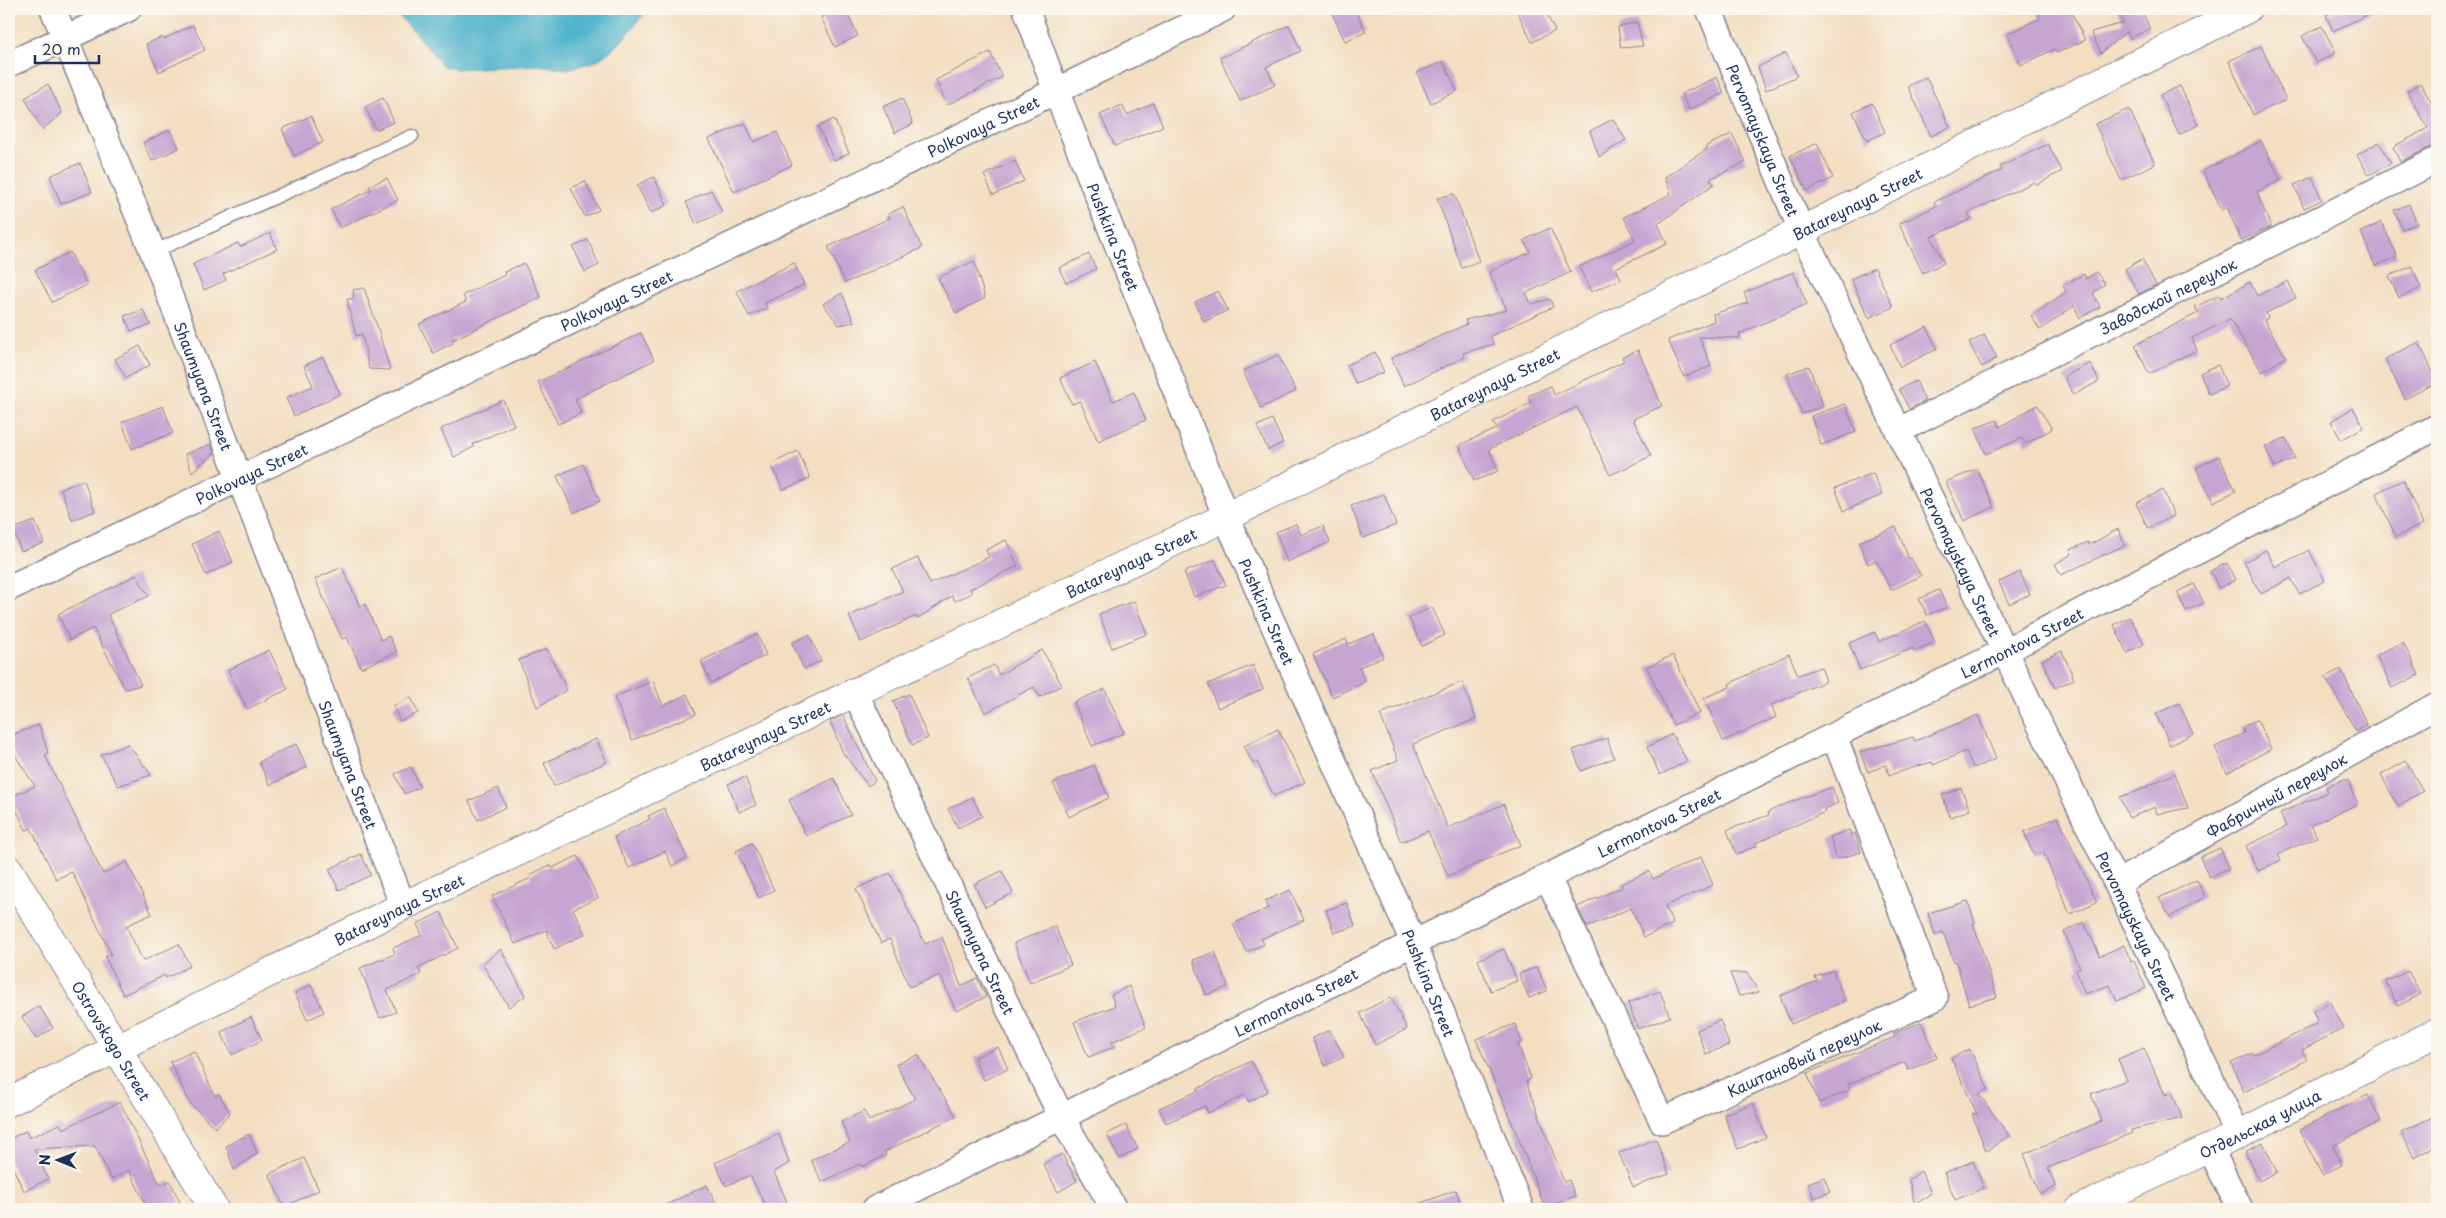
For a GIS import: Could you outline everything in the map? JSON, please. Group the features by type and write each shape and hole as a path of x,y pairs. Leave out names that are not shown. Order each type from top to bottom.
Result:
{"street":[{"name":"Shaumyana Street","path":"54,9 153,252 403,906"},
{"path":"9,64 128,9"},
{"name":"Pushkina Street","path":"1026,9 1056,91 1226,517 1414,944 1521,1209"},
{"name":"Polkovaya Street","path":"9,588 1056,91 1223,9"},
{"name":"Pervomayskaya Street","path":"1709,9 1802,232 2238,1135"},
{"name":"Batareynaya Street","path":"9,1102 403,906 854,691 1226,517 2248,9"},
{"name":"Заводской переулок","path":"1898,431 2437,160"},
{"name":"Lermontova Street","path":"875,1209 2005,652 2437,427"},
{"name":"Shaumyana Street","path":"854,691 1062,1118 1114,1209"},
{"name":"Фабричный переулок","path":"2117,883 2437,705"},
{"name":"Каштановый переулок","path":"1548,878 1662,1120 1935,998 1834,736"},
{"name":"Ostrovskogo Street","path":"9,870 214,1209"},
{"name":"Отдельская улица","path":"2080,1209 2238,1135 2437,1032"},
{"path":"2210,1148 2240,1209"}],"lane":[{"path":"153,252 412,136"}],"water":[{"path":"391,9 648,9 619,44 597,61 568,69 539,65 456,69 444,67 407,24"}],"building":[{"path":"838,9 845,9 858,36 835,47 821,17"},
{"path":"1330,9 1355,9 1366,32 1345,41"},
{"path":"1516,9 1544,9 1555,31 1532,42"},
{"path":"2036,9 2070,9 2085,40 2057,53 2055,49 2021,65 2007,34 2040,18"},
{"path":"2116,9 2141,9 2150,29 2130,38 2127,31 2101,53 2091,32 2123,23"},
{"path":"2341,9 2380,9 2333,31 2326,15"},
{"path":"1637,22 1643,46 1621,48 1618,27"},
{"path":"193,25 205,50 159,72 146,44 162,37 164,39"},
{"path":"1289,25 1301,51 1266,67 1275,85 1240,101 1220,58"},
{"path":"2322,26 2336,53 2316,63 2302,36"},
{"path":"2261,46 2286,100 2253,115 2229,61"},
{"path":"990,52 1002,77 947,105 936,80"},
{"path":"1786,53 1797,76 1766,90 1758,67"},
{"path":"1443,61 1457,91 1431,103 1417,73"},
{"path":"1717,77 1724,93 1689,110 1681,94"},
{"path":"1926,77 1950,127 1931,136 1908,86"},
{"path":"2420,83 2437,112 2437,144 2400,162 2393,147 2428,128 2407,91"},
{"path":"48,84 62,113 42,130 25,98"},
{"path":"2180,86 2198,125 2179,135 2160,95"},
{"path":"383,98 394,122 376,130 365,107"},
{"path":"902,98 913,124 895,133 883,107"},
{"path":"1153,103 1163,126 1115,146 1100,115 1122,105 1127,115"},
{"path":"1872,103 1885,132 1867,141 1853,112"},
{"path":"2129,109 2155,164 2121,180 2095,124"},
{"path":"311,116 323,142 294,156 282,129"},
{"path":"834,119 849,153 834,160 818,127"},
{"path":"1613,119 1626,140 1599,157 1590,131"},
{"path":"745,123 754,142 777,132 792,165 734,192 709,139"},
{"path":"170,130 179,148 152,161 143,143"},
{"path":"1732,134 1746,162 1710,179 1714,184 1658,224 1667,244 1616,268 1621,279 1591,292 1579,267 1635,240 1624,217 1671,194 1665,177 1707,149 1706,146"},
{"path":"2261,141 2281,180 2257,192 2271,227 2241,240 2227,207 2222,210 2203,171"},
{"path":"2379,142 2391,163 2369,175 2357,155"},
{"path":"1817,143 1833,178 1807,191 1790,156"},
{"path":"2048,144 2062,171 2036,185 2034,182 1968,213 1971,219 1931,237 1944,263 1923,273 1899,224 1936,206 1934,202 2002,170 2000,167"},
{"path":"1015,161 1024,181 993,195 984,175"},
{"path":"80,163 92,192 61,204 50,176"},
{"path":"654,177 667,205 651,213 637,185"},
{"path":"2312,177 2322,200 2304,208 2294,185"},
{"path":"387,178 398,200 340,228 331,209 371,190 369,186"},
{"path":"585,181 599,210 585,217 571,188"},
{"path":"711,190 722,212 696,224 686,202"},
{"path":"1454,194 1479,261 1462,268 1437,198"},
{"path":"2409,204 2417,224 2402,229 2394,210"},
{"path":"903,207 922,248 845,283 828,247 890,218 888,214"},
{"path":"2382,222 2397,257 2375,266 2361,232"},
{"path":"1550,228 1571,272 1526,293 1531,304 1550,299 1553,307 1490,336 1494,344 1463,353 1465,357 1404,386 1391,358 1467,324 1465,320 1507,310 1489,272 1530,252 1524,240"},
{"path":"270,233 277,249 223,274 226,280 204,290 193,264 238,243 240,247"},
{"path":"588,240 599,265 585,272 573,247"},
{"path":"70,252 87,285 52,302 35,270"},
{"path":"1089,254 1096,269 1066,283 1059,268"},
{"path":"2142,259 2156,285 2139,294 2125,269"},
{"path":"974,261 985,298 956,313 938,278"},
{"path":"524,263 541,297 452,340 453,343 433,353 419,324 466,302 463,295 505,275 504,272"},
{"path":"794,263 804,285 765,303 767,308 749,316 737,291"},
{"path":"2412,266 2421,288 2399,298 2389,276"},
{"path":"1875,268 1893,307 1869,318 1851,279"},
{"path":"1793,272 1807,304 1739,334 1740,338 1699,337 1711,366 1684,377 1668,340 1714,321 1713,314 1748,303 1744,293"},
{"path":"2096,272 2105,284 2093,293 2100,307 2080,318 2074,306 2040,330 2031,316 2066,292 2063,285 2084,274 2086,279"},
{"path":"2288,281 2296,298 2266,313 2268,318 2264,320 2286,357 2262,372 2230,319 2192,338 2197,350 2149,374 2135,345 2198,313 2195,307 2220,295 2221,298 2250,282 2257,296"},
{"path":"364,288 390,370 369,369 362,334 356,336 347,299 354,299 353,290"},
{"path":"1218,291 1228,310 1204,322 1195,302"},
{"path":"842,293 854,322 839,325 823,304"},
{"path":"143,310 151,325 131,331 124,316"},
{"path":"1927,327 1937,349 1900,367 1890,345"},
{"path":"641,333 654,360 575,399 581,413 558,424 538,382"},
{"path":"1984,335 1997,358 1982,367 1969,343"},
{"path":"2419,342 2437,382 2405,399 2385,359"},
{"path":"140,346 150,365 126,378 115,359"},
{"path":"1638,350 1662,406 1633,419 1651,456 1610,475 1577,407 1489,449 1498,471 1474,481 1459,445 1497,429 1493,422 1531,403 1528,396 1551,386 1554,395 1624,361 1622,357"},
{"path":"1375,352 1384,372 1356,384 1347,365"},
{"path":"1278,355 1296,391 1261,408 1243,371"},
{"path":"323,357 340,394 294,416 286,398 313,386 304,366"},
{"path":"1095,362 1113,401 1134,392 1146,420 1098,441 1080,401 1072,404 1060,378"},
{"path":"2090,363 2099,381 2074,395 2064,377"},
{"path":"2218,365 2227,386 2209,394 2200,373"},
{"path":"1809,366 1823,406 1802,414 1787,374"},
{"path":"1916,381 1925,401 1909,409 1899,389"},
{"path":"503,400 514,425 473,444 474,447 454,457 441,429"},
{"path":"1845,404 1856,432 1821,445 1811,416"},
{"path":"2037,405 2052,429 2026,444 2022,438 1986,454 1975,428 1997,420 2000,427"},
{"path":"163,406 173,433 132,449 122,422"},
{"path":"2353,408 2364,427 2341,440 2331,421"},
{"path":"1272,419 1283,443 1268,450 1257,426"},
{"path":"2285,438 2295,458 2275,468 2265,447"},
{"path":"211,444 214,453 192,472 185,454"},
{"path":"798,451 810,478 783,490 771,464"},
{"path":"2219,456 2236,491 2213,502 2196,468"},
{"path":"583,464 600,501 574,513 557,476"},
{"path":"1977,469 1994,507 1964,521 1946,482"},
{"path":"1873,473 1882,495 1844,511 1835,488"},
{"path":"84,480 95,511 72,520 61,489"},
{"path":"2403,480 2423,524 2396,537 2376,493"},
{"path":"2163,490 2174,516 2148,528 2136,503"},
{"path":"1384,494 1396,525 1363,538 1351,506"},
{"path":"35,521 44,543 21,551 13,529"},
{"path":"1296,524 1301,535 1323,526 1330,542 1287,562 1276,532"},
{"path":"1896,527 1909,559 1911,558 1921,576 1891,590 1876,560 1868,564 1859,542"},
{"path":"2118,529 2125,545 2061,575 2055,564 2072,554 2070,550 2088,542 2089,545"},
{"path":"219,531 233,562 206,575 192,544"},
{"path":"1006,540 1018,566 970,589 972,593 955,601 952,596 917,619 916,616 861,642 849,616 903,591 892,569 918,558 930,584 989,557 986,550"},
{"path":"2266,550 2275,567 2309,550 2325,581 2299,594 2291,578 2261,594 2244,562"},
{"path":"1215,560 1226,585 1194,597 1184,572"},
{"path":"2227,563 2235,580 2219,588 2210,571"},
{"path":"342,567 360,607 365,604 381,640 389,636 397,652 361,668 347,637 342,639 315,579"},
{"path":"2020,572 2030,594 2009,604 1999,582"},
{"path":"136,575 149,596 108,614 141,685 125,689 93,628 70,640 58,614"},
{"path":"2194,584 2204,603 2186,611 2177,592"},
{"path":"1939,590 1947,607 1927,615 1919,599"},
{"path":"1134,601 1147,634 1112,648 1099,614"},
{"path":"1432,607 1445,635 1422,646 1409,618"},
{"path":"2130,617 2144,644 2127,653 2114,625"},
{"path":"1925,621 1935,642 1914,651 1913,648 1860,670 1849,643 1875,632 1879,642"},
{"path":"757,634 766,655 711,683 701,661"},
{"path":"1374,634 1383,657 1359,667 1365,682 1332,697 1313,654 1346,639 1348,644"},
{"path":"809,635 821,661 804,669 792,643"},
{"path":"2403,642 2419,675 2392,688 2376,655"},
{"path":"547,649 567,690 537,707 519,660"},
{"path":"269,650 288,689 247,709 228,670"},
{"path":"1042,650 1062,685 1040,697 1034,687 985,713 968,678 994,665 999,675"},
{"path":"2062,651 2074,679 2055,688 2042,660"},
{"path":"1789,654 1798,675 1821,667 1826,681 1771,705 1776,717 1723,741 1704,698 1730,687 1729,684"},
{"path":"1673,655 1700,713 1673,725 1647,667"},
{"path":"1253,665 1263,689 1218,708 1208,684"},
{"path":"2341,669 2367,725 2356,731 2325,677"},
{"path":"653,681 663,706 687,694 696,714 632,740 614,697"},
{"path":"1462,682 1476,719 1413,744 1448,828 1504,804 1521,845 1448,876 1428,831 1401,842 1372,771 1398,760 1380,714"},
{"path":"1105,689 1124,733 1092,746 1074,702"},
{"path":"909,694 928,738 912,745 893,701"},
{"path":"411,697 418,713 400,721 393,706"},
{"path":"2179,703 2193,734 2170,745 2156,714"},
{"path":"843,715 875,781 868,786 843,753 830,721"},
{"path":"1978,715 1996,759 1973,768 1966,751 1933,765 1932,762 1889,775 1886,765 1868,772 1860,752 1913,737 1915,741"},
{"path":"2257,720 2271,749 2227,773 2215,747 2244,733 2242,727"},
{"path":"39,725 48,753 45,755 103,874 127,862 152,914 126,926 143,961 179,944 190,966 166,978 165,975 123,995 105,957 111,954 72,872 56,879 31,828 26,830 10,797 35,786 9,746 9,736"},
{"path":"1278,729 1305,782 1274,796 1257,762 1253,764 1244,746"},
{"path":"1672,734 1687,761 1660,775 1647,747"},
{"path":"1607,738 1614,758 1581,771 1573,750"},
{"path":"596,739 607,762 554,786 544,763"},
{"path":"128,744 151,775 118,786 101,755"},
{"path":"296,744 307,767 270,785 259,762"},
{"path":"2406,761 2423,791 2398,806 2381,775"},
{"path":"1094,765 1109,798 1069,817 1053,783"},
{"path":"411,767 420,787 404,794 395,774"},
{"path":"2175,773 2188,808 2157,814 2155,807 2129,818 2120,797 2138,791"},
{"path":"745,777 756,805 739,812 728,784"},
{"path":"834,778 851,815 806,836 789,800"},
{"path":"2341,780 2348,780 2358,804 2311,825 2317,837 2278,854 2281,860 2258,871 2246,846 2286,827 2280,813 2328,792 2326,787"},
{"path":"1832,787 1838,803 1824,809 1825,812 1756,843 1757,846 1736,854 1727,830 1769,815 1768,812 1788,803"},
{"path":"498,788 506,807 478,820 469,801"},
{"path":"1961,788 1970,810 1950,817 1942,795"},
{"path":"972,797 982,816 958,828 948,809"},
{"path":"664,808 687,858 672,866 665,851 629,868 614,837 650,819 648,816"},
{"path":"2058,817 2097,902 2070,914 2043,852 2034,855 2024,832"},
{"path":"1849,830 1851,835 1855,833 1861,852 1837,859 1830,837"},
{"path":"752,843 774,890 759,898 736,851"},
{"path":"2220,848 2229,868 2209,877 2200,857"},
{"path":"361,854 371,875 339,890 329,869"},
{"path":"578,856 598,898 573,909 585,934 554,949 546,930 515,944 492,896 531,878 530,875 550,865 552,868"},
{"path":"1701,857 1713,885 1665,906 1673,924 1644,937 1631,908 1587,927 1577,907 1622,887 1621,884 1649,871 1653,879"},
{"path":"1002,871 1013,893 985,907 974,884"},
{"path":"890,873 925,944 942,937 961,986 977,978 986,997 956,1011 940,975 909,987 890,939 881,943 856,889"},
{"path":"2197,880 2205,897 2170,917 2159,898"},
{"path":"1290,890 1304,920 1261,939 1264,944 1246,952 1233,924 1268,908 1265,901"},
{"path":"1968,901 1975,923 1973,923 1997,997 1969,1005 1956,961 1954,962 1943,932 1935,935 1928,913"},
{"path":"1347,903 1355,926 1334,933 1326,910"},
{"path":"441,912 458,948 418,968 421,974 387,990 396,1012 380,1018 360,968 395,954 393,948 422,935 417,924"},
{"path":"2084,922 2100,956 2124,945 2131,962 2134,961 2146,988 2117,1001 2110,985 2085,994 2076,970 2080,968 2064,932"},
{"path":"1055,926 1071,965 1030,983 1014,943"},
{"path":"501,949 525,996 509,1007 482,964"},
{"path":"1504,949 1517,981 1491,991 1478,960"},
{"path":"1215,952 1228,987 1206,995 1193,960"},
{"path":"1537,967 1547,991 1529,998 1519,974"},
{"path":"1833,970 1845,1001 1791,1024 1780,996 1817,981 1815,977"},
{"path":"2408,971 2421,994 2398,1006 2386,982"},
{"path":"1730,973 1747,973 1759,992 1739,996"},
{"path":"311,985 324,1012 307,1020 295,993"},
{"path":"1129,986 1146,1027 1112,1042 1114,1047 1088,1057 1074,1022 1115,1006 1111,995"},
{"path":"1660,991 1670,1017 1638,1029 1628,1003"},
{"path":"1391,997 1407,1029 1375,1045 1360,1013"},
{"path":"2330,1002 2344,1028 2302,1050 2307,1060 2244,1092 2231,1063 2253,1053 2254,1055 2318,1023 2313,1011"},
{"path":"39,1006 53,1028 36,1039 22,1017"},
{"path":"251,1017 262,1040 232,1055 221,1032"},
{"path":"1720,1020 1729,1045 1706,1054 1697,1030"},
{"path":"1921,1022 1937,1058 1909,1070 1905,1062 1848,1084 1850,1090 1819,1103 1807,1073 1895,1037 1893,1034"},
{"path":"1515,1024 1522,1043 1518,1044 1531,1079 1526,1081 1564,1182 1569,1180 1575,1196 1545,1208 1518,1137 1476,1039"},
{"path":"1330,1030 1344,1057 1325,1066 1312,1038"},
{"path":"998,1047 1008,1069 984,1080 974,1058"},
{"path":"2144,1048 2165,1095 2172,1092 2182,1118 2131,1130 2132,1133 2048,1168 2056,1187 2040,1194 2024,1154 2102,1121 2091,1094 2127,1080 2118,1059"},
{"path":"1970,1049 1988,1089 1979,1094 2009,1136 1986,1151 1972,1114 1977,1114 1951,1058"},
{"path":"194,1051 215,1096 219,1094 230,1113 215,1128 190,1103 170,1062"},
{"path":"918,1055 956,1116 884,1152 886,1155 862,1167 860,1164 822,1182 811,1160 850,1142 841,1122 864,1111 869,1121 915,1099 896,1064"},
{"path":"1251,1061 1268,1091 1249,1102 1245,1095 1208,1113 1205,1106 1166,1123 1159,1108 1198,1091 1197,1089"},
{"path":"2368,1095 2381,1121 2333,1146 2342,1165 2322,1175 2299,1130"},
{"path":"120,1102 160,1185 170,1181 180,1202 164,1209 148,1209 129,1170 111,1179 95,1146 34,1149 48,1179 24,1191 9,1160 9,1139 26,1131 29,1138 60,1124 63,1129"},
{"path":"1753,1103 1766,1137 1738,1149 1724,1115"},
{"path":"2437,1115 2437,1146 2414,1158 2401,1132"},
{"path":"1126,1125 1138,1149 1119,1159 1107,1134"},
{"path":"249,1134 257,1153 234,1170 226,1146"},
{"path":"779,1134 789,1163 774,1172 790,1209 767,1209 750,1175 726,1186 715,1163"},
{"path":"1656,1139 1669,1174 1633,1187 1619,1153"},
{"path":"2263,1143 2277,1172 2259,1181 2245,1152"},
{"path":"1062,1154 1077,1181 1058,1192 1043,1164"},
{"path":"304,1158 319,1190 284,1207 269,1174"},
{"path":"1973,1161 1984,1188 1955,1200 1944,1173"},
{"path":"1921,1171 1931,1193 1915,1205 1909,1180"},
{"path":"1824,1177 1830,1192 1814,1198 1808,1183"},
{"path":"707,1185 719,1209 658,1209"},
{"path":"1456,1190 1463,1209 1410,1209 1410,1207"}]}
